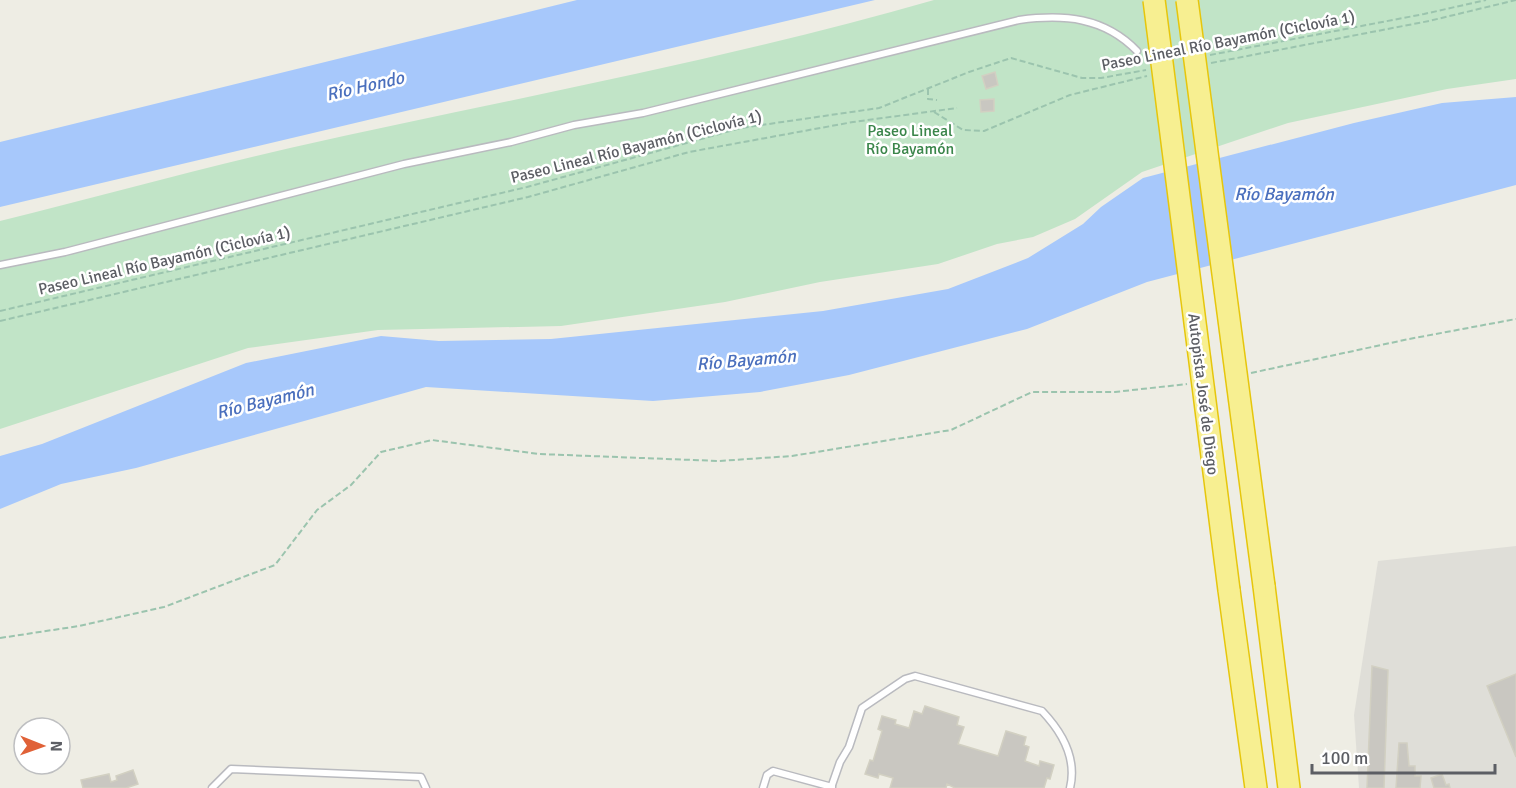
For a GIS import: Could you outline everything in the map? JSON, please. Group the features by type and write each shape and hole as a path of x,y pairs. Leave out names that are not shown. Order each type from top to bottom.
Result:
{"highway":[{"name":"Autopista José de Diego","path":"1154,0 1256,788"},
{"name":"Autopista José de Diego","path":"1187,0 1289,788"}],"lane":[{"path":"0,266 65,252 404,164 511,142 574,125 654,110 1019,20 1069,17 1101,24 1118,34 1137,51"},
{"path":"763,788 767,775 773,771 832,787 862,708 905,679 915,676 1042,711 1066,746 1071,759 1073,776 1070,788"},
{"path":"212,788 231,769 421,777 426,788"}],"path":[{"name":"Paseo Lineal Río Bayamón (Ciclovía 1)","path":"1208,56 1424,15 1486,0"},
{"path":"1205,65 1429,21 1516,0"},
{"name":"Paseo Lineal Río Bayamón (Ciclovía 1)","path":"0,311 516,189 741,128 879,108 1011,58 1082,78 1101,78 1155,67"},
{"path":"934,112 963,130 984,131 1070,95 1110,83 1154,75"},
{"path":"928,89 928,99 937,100"},
{"path":"0,321 528,197 688,152 853,122 957,108"},
{"path":"1242,374 1516,319"},
{"path":"0,638 79,626 164,607 275,565 317,510 351,485 381,452 432,440 572,455 719,461 792,456 951,429 1032,392 1115,392 1196,382"}],"shaded area":[{"path":"1516,546 1516,788 1359,788 1354,715 1378,561"}],"green space":[{"name":"Paseo Lineal Río Bayamón","path":"934,0 1516,0 1516,79 1447,89 1288,123 1142,172 1075,219 1033,237 997,244 938,264 820,282 725,302 561,326 378,330 248,348 0,429 0,221 254,156 693,61"}],"water":[{"name":"Río Hondo","path":"577,0 875,0 0,207 0,142"},
{"name":"Río Bayamón","path":"1516,97 1516,185 1147,282 1027,329 849,375 760,392 653,401 426,387 136,468 61,484 0,509 0,456 42,444 246,363 381,336 439,341 551,339 823,311 948,289 1028,258 1083,224 1101,207 1143,178 1354,123 1442,103"}],"building":[{"path":"995,72 998,85 986,89 982,76"},
{"path":"994,99 994,111 981,112 980,100"},
{"path":"1372,666 1388,670 1384,788 1367,788"},
{"path":"1516,674 1516,757 1487,686"},
{"path":"925,706 959,717 957,725 964,727 958,744 998,756 1006,731 1026,737 1024,745 1029,747 1025,761 1039,766 1040,761 1054,765 1050,779 1047,778 1044,788 955,788 947,784 946,788 890,788 893,778 879,774 878,778 865,774 870,760 873,761 882,731 878,729 882,716 896,720 895,724 909,728 914,711 922,714"},
{"path":"1399,743 1407,743 1409,766 1415,766 1415,776 1421,776 1420,788 1396,788"},
{"path":"133,770 138,784 126,788 83,788 81,780 109,774 111,782 117,780 116,776"},
{"path":"1442,774 1446,785 1449,784 1450,788 1434,788 1431,778"}]}
